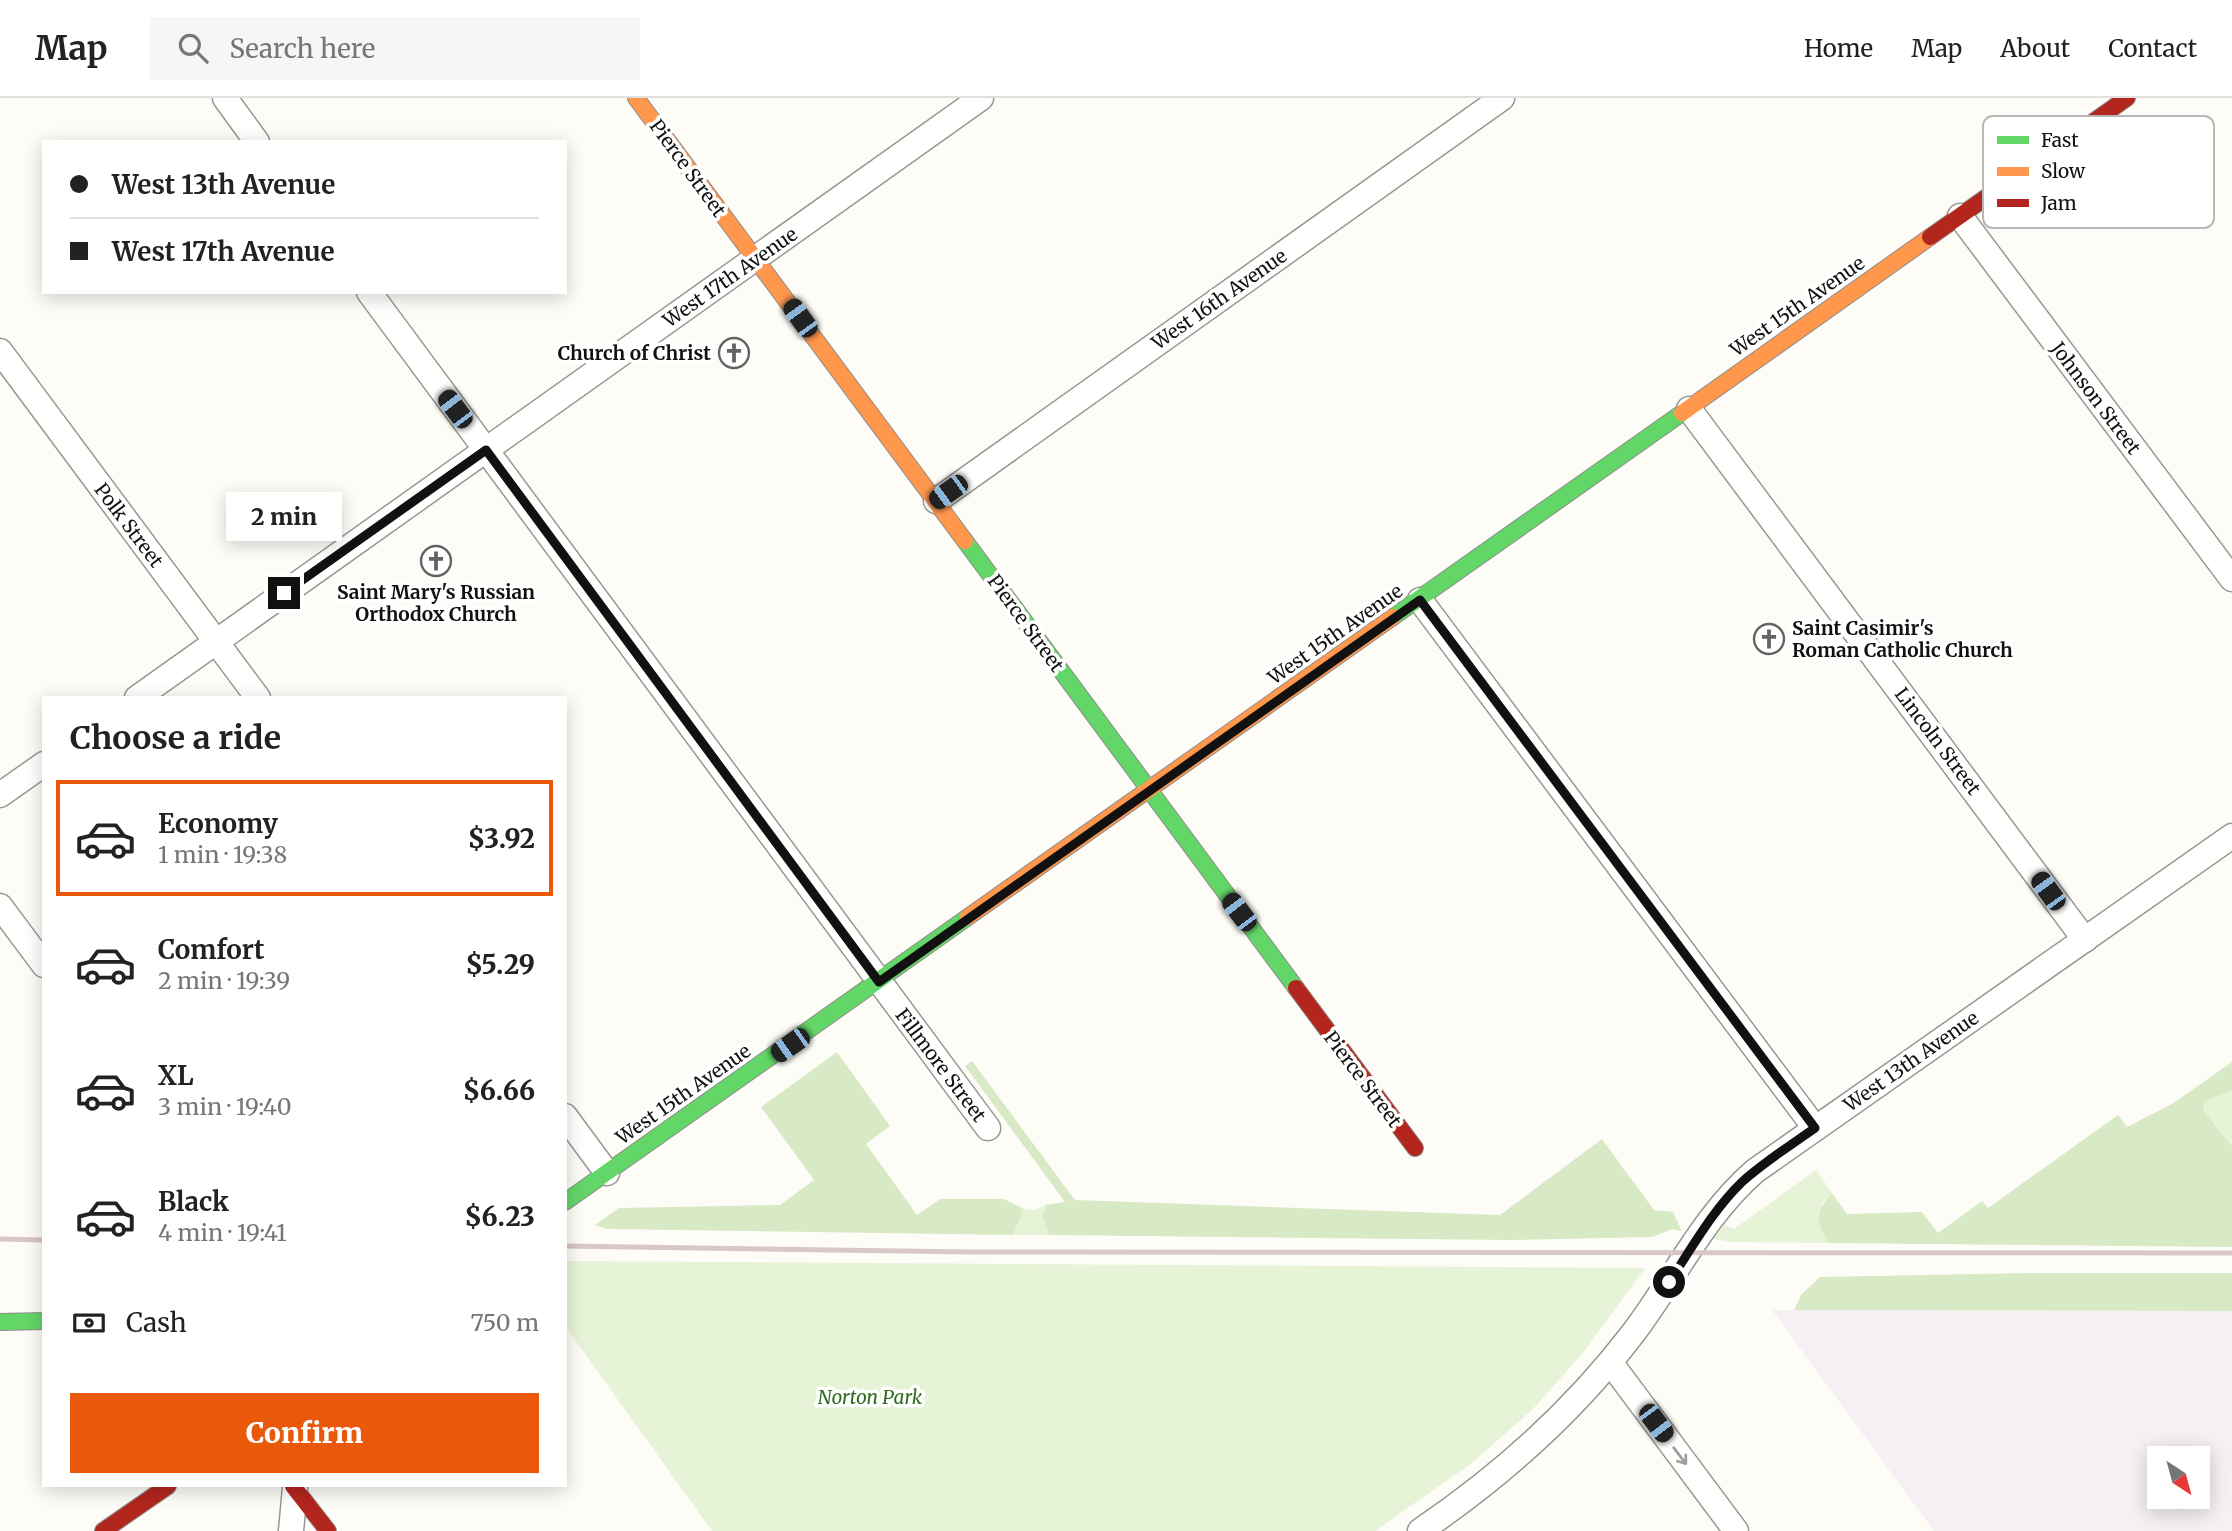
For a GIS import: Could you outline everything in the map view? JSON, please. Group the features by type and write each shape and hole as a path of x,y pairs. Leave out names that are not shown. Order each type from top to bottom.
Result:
{"main road":[{"name":"Pierce Street","path":"636,98 1415,1148"},
{"name":"West 15th Avenue","path":"2102,116 2127,98"},
{"name":"West 15th Avenue","path":"567,1201 1983,200"},
{"path":"0,1322 42,1321"},
{"path":"103,1531 167,1487"},
{"path":"294,1487 328,1531"}],"street":[{"path":"225,98 256,140"},
{"name":"West 17th Avenue","path":"139,696 981,98"},
{"name":"West 16th Avenue","path":"936,501 1502,98"},
{"name":"Johnson Street","path":"1961,216 2232,579"},
{"name":"Fillmore Street","path":"370,294 988,1128"},
{"name":"Polk Street","path":"0,351 256,696"},
{"name":"Lincoln Street","path":"1689,409 2085,940"},
{"path":"1420,600 1815,1128"},
{"path":"0,795 42,765"},
{"name":"West 13th Avenue","path":"1420,1531 1543,1435 1610,1362 1732,1193 1755,1171 2232,836"},
{"path":"0,906 42,962"},
{"path":"567,1119 607,1172"},
{"path":"1610,1362 1736,1531"},
{"path":"291,1531 294,1487"}],"shaded area":[{"path":"1772,1310 2232,1311 2232,1531 1934,1531"}],"green space":[{"path":"837,1052 890,1126 866,1144 917,1215 940,1199 1004,1199 1024,1209 1013,1235 606,1229 595,1225 619,1208 780,1205 814,1180 761,1107"},
{"path":"972,1061 1075,1200 1500,1215 1602,1139 1654,1210 1673,1212 1682,1231 1672,1229 1652,1237 1511,1240 1049,1235 1042,1216 1046,1205 1065,1202 965,1066"},
{"path":"2232,1062 2232,1090 2205,1101 2203,1110 2232,1146 2232,1247 1829,1243 1821,1230 1820,1211 1832,1193 1847,1214 1922,1212 1938,1233 1982,1201 1988,1208 2118,1115 2127,1127 2172,1104"},
{"path":"2232,1090 2232,1146 2203,1110 2205,1101"},
{"path":"1816,1170 1832,1193 1822,1203 1822,1233 1829,1243 1730,1242 1713,1239 1724,1225 1734,1229"},
{"path":"1046,1205 1042,1216 1049,1235 1013,1235 1024,1209 1035,1210"},
{"name":"Norton Park","path":"567,1261 1645,1268 1583,1353 1532,1410 1472,1463 1375,1531 712,1531 567,1329"},
{"path":"2232,1273 2232,1311 1794,1310 1801,1295 1820,1277"}],"railway":[{"path":"0,1239 42,1240"},
{"path":"567,1246 971,1252 2232,1253"}],"traffic: fast":[{"path":"1393,617 1682,413"},
{"path":"965,541 1296,988"},
{"path":"567,1201 968,917"},
{"path":"0,1322 42,1321"}],"traffic: slow":[{"path":"636,98 965,541"},
{"path":"1682,413 1930,237"},
{"path":"968,917 1393,617"}],"traffic: jam":[{"path":"2101,116 2127,98"},
{"path":"1930,237 1983,200"},
{"path":"1296,988 1415,1148"},
{"path":"103,1531 167,1487"},
{"path":"294,1487 328,1531"}],"place":[{"name":"Church of Christ","path":"734,353"},
{"name":"Saint Mary's Russian Orthodox Church","path":"436,561"},
{"name":"Saint Casimir's Roman Catholic Church","path":"1769,639"}],"route":[{"path":"284,593 486,450 879,982 1420,600 1815,1128 1742,1182 1701,1233 1669,1282"}]}
